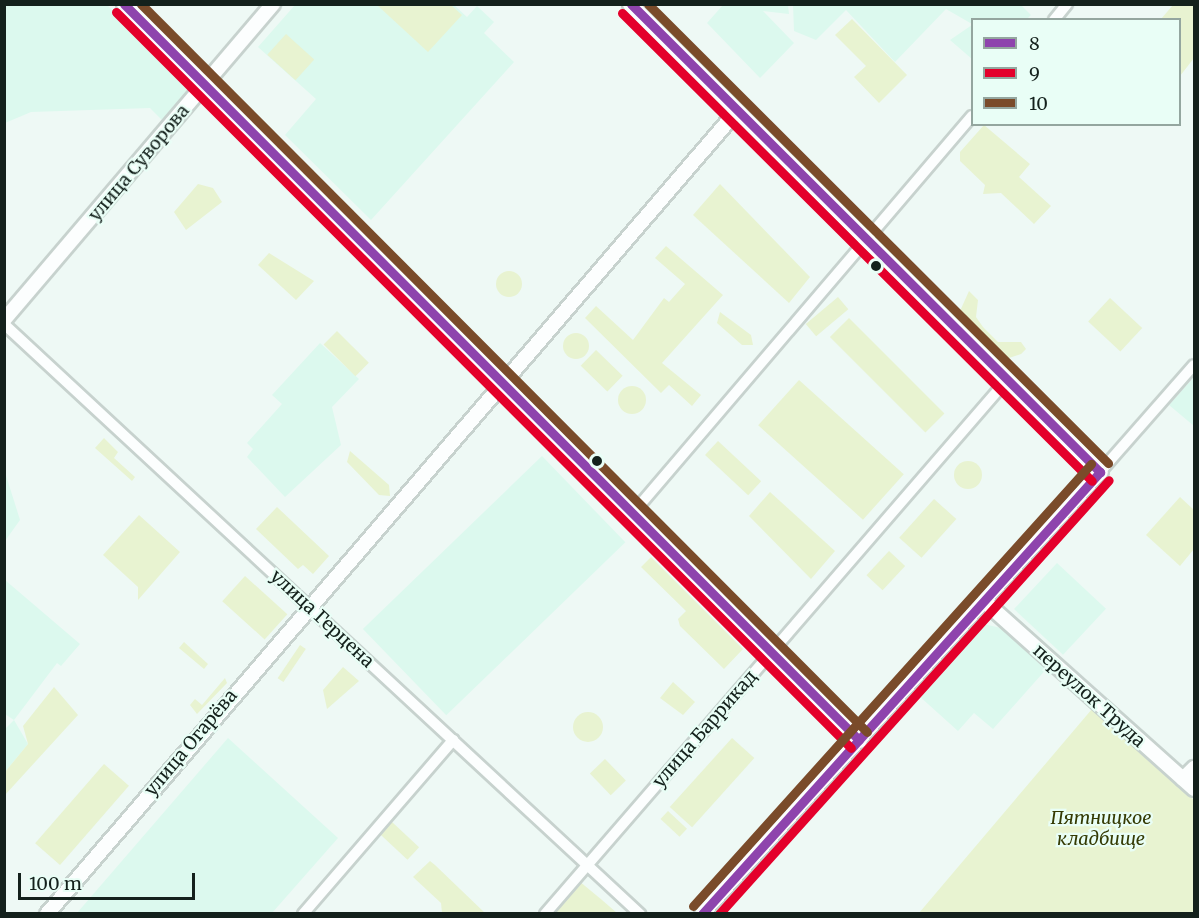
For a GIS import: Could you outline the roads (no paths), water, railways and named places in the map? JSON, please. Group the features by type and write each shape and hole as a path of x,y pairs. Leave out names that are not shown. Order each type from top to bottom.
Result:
{"main road":[{"path":"124,4 859,740"},
{"path":"630,4 864,240 1100,472"}],"street":[{"name":"улица Суворова","path":"4,322 273,4"},
{"path":"1056,18 1067,4"},
{"name":"улица Огарёва","path":"47,914 308,606 736,111"},
{"path":"633,513 971,117"},
{"name":"улица Герцена","path":"4,322 640,914"},
{"path":"702,914 1194,365"},
{"name":"улица Баррикад","path":"545,914 1006,381"},
{"name":"переулок Труда","path":"984,601 1194,789"},
{"path":"303,914 453,740"},
{"path":"1183,779 1194,768"}],"park label":[{"name":"Пятницкое кладбище","path":"1101,829"}]}
